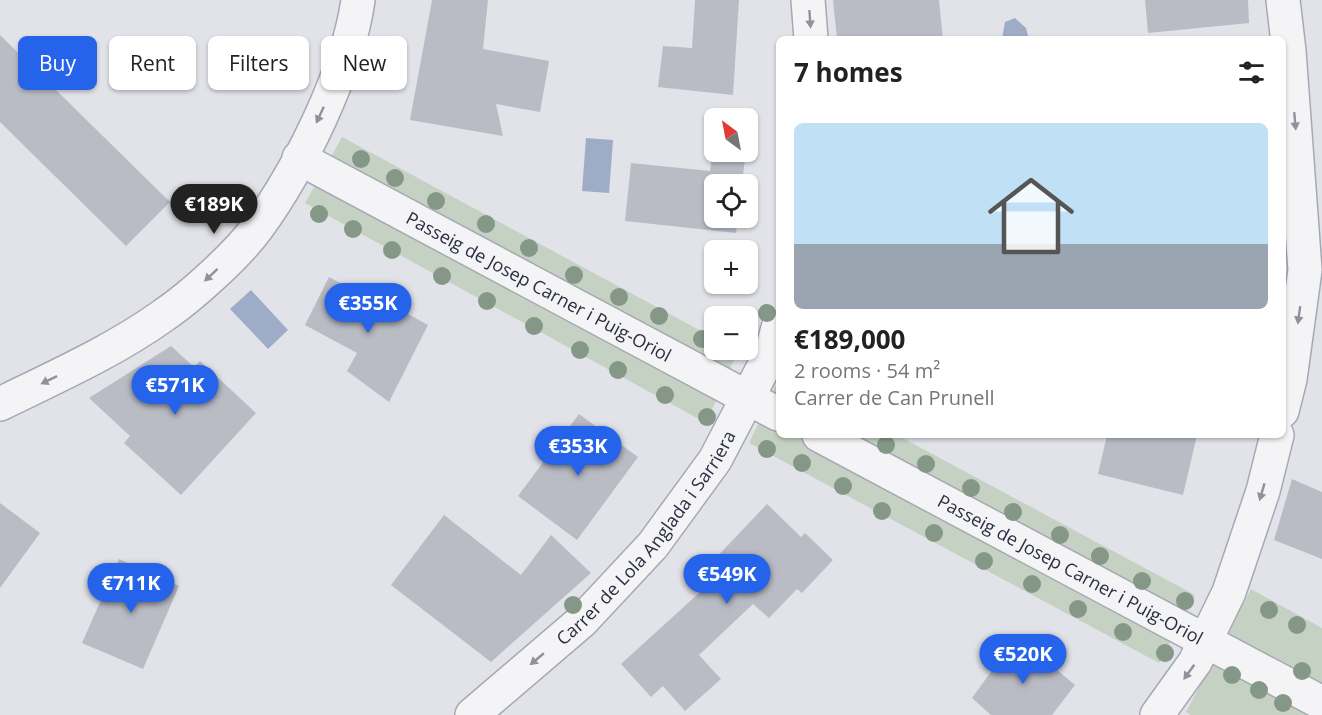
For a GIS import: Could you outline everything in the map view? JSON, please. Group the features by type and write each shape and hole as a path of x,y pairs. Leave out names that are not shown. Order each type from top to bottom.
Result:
{"street":[{"path":"0,404 82,364 165,315 211,275 256,229 299,158 323,110 355,23 358,0"},
{"path":"808,0 811,36"},
{"path":"1283,0 1290,51 1305,270 1286,396"},
{"name":"Passeig de Josep Carner i Puig-Oriol","path":"299,158 776,413"},
{"name":"Carrer de Lola Anglada i Sarriera","path":"472,715 582,621 653,545 705,477 750,398 772,351 776,336"},
{"name":"Passeig de Josep Carner i Puig-Oriol","path":"825,438 1322,704"},
{"path":"1157,715 1196,662 1229,592 1263,491 1275,438"}],"green space":[{"path":"342,137 704,333 704,360 734,360 706,423 305,203"},
{"path":"776,385 776,438 903,438 1195,595 1159,663 749,443"},
{"path":"1251,589 1322,628 1322,715 1191,715 1186,712"}],"water":[{"path":"1015,18 1026,28 1028,36 1003,36 1005,22"},
{"path":"586,138 613,140 609,193 582,191"},
{"path":"251,290 288,330 268,349 230,309"}],"building":[{"path":"432,0 488,0 483,49 549,61 540,112 496,104 503,136 410,120"},
{"path":"695,0 739,0 733,95 658,87 663,46 692,48"},
{"path":"833,0 939,0 943,36 837,36"},
{"path":"1145,0 1248,0 1249,23 1148,33"},
{"path":"0,35 18,53 18,90 56,90 170,202 126,246 0,122"},
{"path":"711,162 745,162 743,174 704,174 704,228 737,228 736,233 625,221 631,163 710,171"},
{"path":"329,277 363,295 366,291 428,325 389,402 347,371 357,353 305,325"},
{"path":"171,346 194,367 200,361 256,413 181,495 124,443 130,436 89,398"},
{"path":"579,414 638,457 577,540 518,496"},
{"path":"1106,438 1196,438 1183,495 1098,474"},
{"path":"1292,479 1322,492 1322,559 1274,540"},
{"path":"0,503 40,533 0,588"},
{"path":"767,504 801,537 805,533 833,560 802,593 797,589 769,618 753,604 699,655 721,679 685,711 663,686 651,697 621,664 721,573 711,563"},
{"path":"444,515 521,575 551,535 591,573 491,662 391,585"},
{"path":"119,559 179,586 143,669 82,643"},
{"path":"1017,636 1075,685 1052,715 991,715 972,698"}]}
